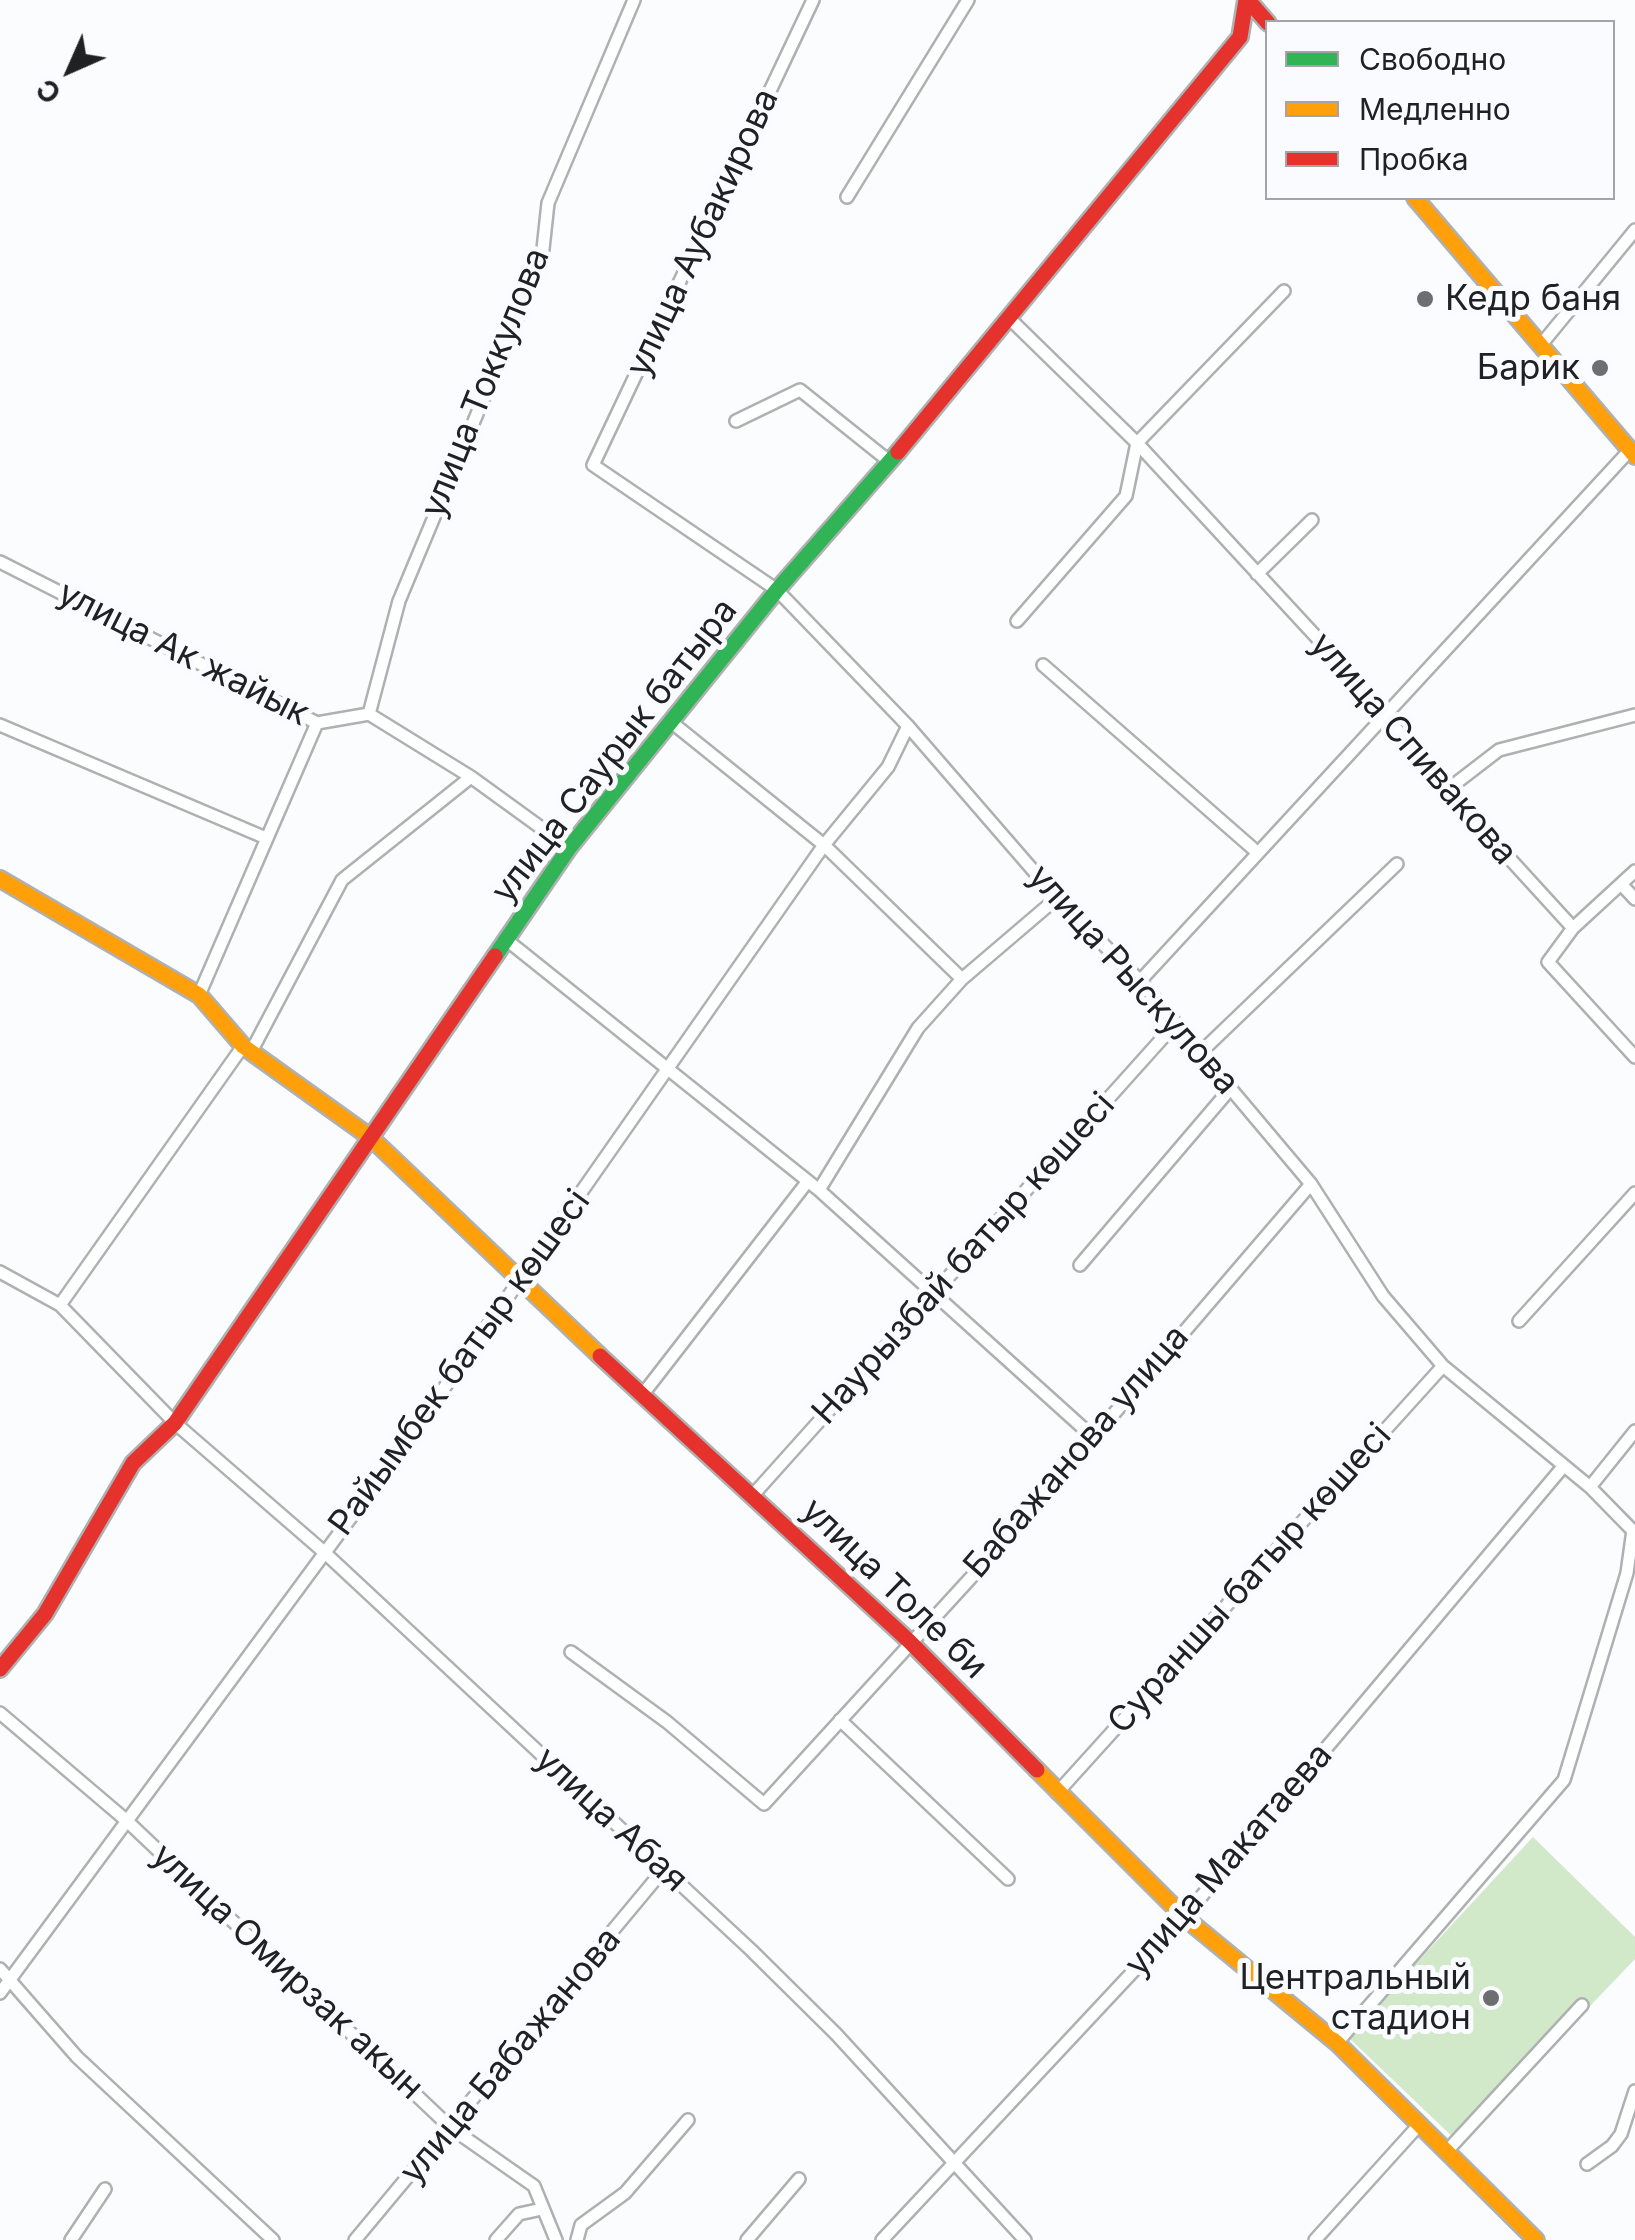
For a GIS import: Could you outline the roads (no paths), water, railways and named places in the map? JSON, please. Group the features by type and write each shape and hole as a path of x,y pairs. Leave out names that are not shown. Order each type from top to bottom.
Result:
{"street":[{"name":"улица Токкулова","path":"369,714 400,601 542,258 548,203 634,0"},
{"name":"улица Аубакирова","path":"593,465 813,0"},
{"path":"847,198 968,0"},
{"path":"1247,0 1265,20"},
{"name":"улица Саурык батыра","path":"0,1669 45,1614 133,1463 175,1422 569,848 777,590 1010,319 1240,37 1247,0"},
{"path":"1140,980 1632,453 1417,200"},
{"path":"1540,346 1635,230"},
{"path":"1017,621 1126,496 1137,444 1284,292"},
{"name":"улица Спивакова","path":"1010,319 1137,444 1574,928"},
{"path":"736,421 800,390 890,462"},
{"name":"улица Рыскулова","path":"593,465 777,590 908,726 1057,898 1140,980 1311,1184 1383,1296 1443,1366 1562,1468 1590,1487 1634,1531"},
{"path":"1257,574 1312,520"},
{"name":"улица Ак жайык","path":"0,562 317,723 369,714"},
{"path":"1042,665 1258,853"},
{"path":"369,714 471,778 569,848"},
{"path":"1447,790 1499,750 1635,714"},
{"path":"670,720 824,845 962,979"},
{"path":"199,995 317,723"},
{"path":"0,726 266,838"},
{"name":"Райымбек батыр көшесі","path":"0,1993 521,1281 824,845 888,767 908,726"},
{"path":"60,1305 248,1048 342,880 471,778"},
{"path":"1201,1052 1397,864"},
{"path":"1635,871 1574,928 1548,962 1635,1056"},
{"name":"улица Толе би","path":"0,879 199,995 248,1048 370,1137 909,1641 1184,1917 1337,2043 1536,2240"},
{"path":"1621,884 1635,898"},
{"path":"643,1394 814,1186 918,1028 962,979 1057,898"},
{"path":"508,941 814,1186 1093,1436"},
{"name":"Наурызбай батыр көшесі","path":"753,1495 1176,1023"},
{"path":"1080,1264 1231,1088"},
{"name":"Бабажанова улица","path":"571,1652 667,1722 764,1804 1008,1536 1311,1184"},
{"path":"1519,1322 1635,1193"},
{"name":"улица Абая","path":"0,1272 60,1305 175,1422 324,1552 664,1869 836,2034 1025,2240"},
{"name":"Сураншы батыр көшесі","path":"1057,1793 1443,1366"},
{"path":"1590,1487 1635,1431"},
{"name":"улица Макатаева","path":"882,2240 1184,1917 1562,1468"},
{"path":"1337,2043 1564,1780 1627,1574 1634,1531"},
{"name":"улица Омирзак акын","path":"0,1714 127,1821 452,2128 534,2186 556,2240"},
{"path":"840,1720 1008,1878"},
{"name":"улица Бабажанова","path":"355,2240 664,1869"},
{"path":"0,1970 11,1978 77,2058 274,2240"},
{"path":"1446,2152 1582,2004"},
{"path":"1587,2164 1612,2146 1630,2116 1635,2091"},
{"path":"577,2240 581,2225 625,2193 688,2120"},
{"path":"1316,2240 1418,2126"},
{"path":"747,2240 800,2179"},
{"path":"71,2240 105,2190"},
{"path":"496,2240 519,2214 542,2209"}],"place":[{"name":"Кедр баня","path":"1425,299"},
{"name":"Барик","path":"1600,368"},
{"name":"Центральный стадион","path":"1491,1998"}]}
